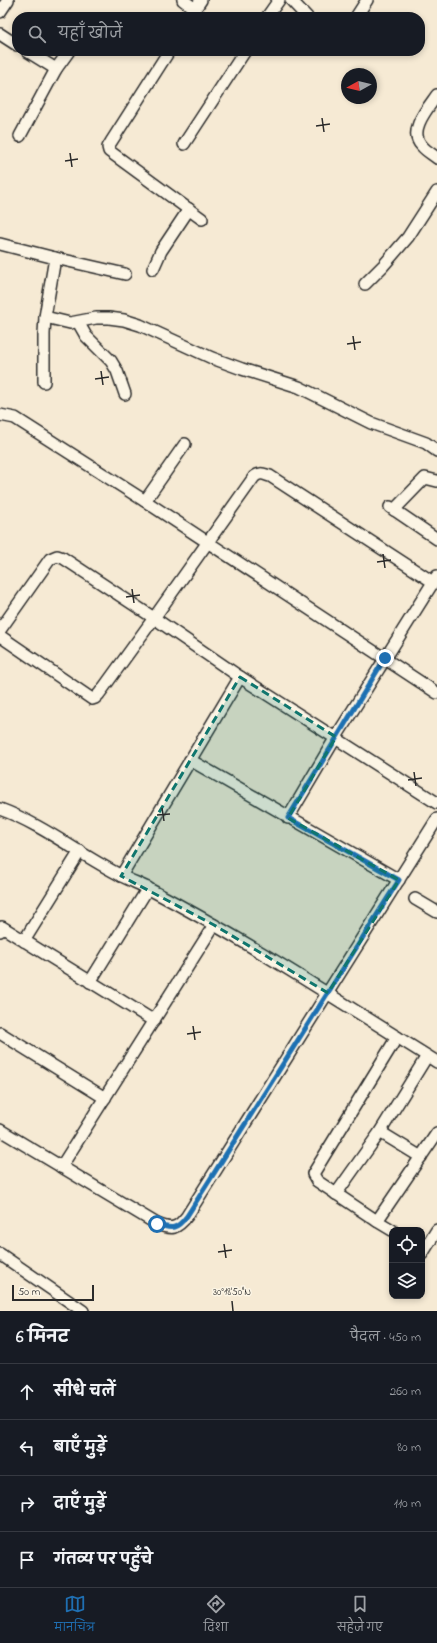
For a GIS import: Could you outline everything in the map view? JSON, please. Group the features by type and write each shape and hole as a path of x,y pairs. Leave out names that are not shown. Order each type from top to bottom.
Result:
{"street":[{"path":"0,12 8,0"},
{"path":"183,0 196,8"},
{"path":"271,12 279,0"},
{"path":"291,0 302,12"},
{"path":"359,12 367,0"},
{"path":"0,34 12,42"},
{"path":"35,56 56,69"},
{"path":"20,136 56,69 65,56"},
{"path":"165,56 108,147 111,154 202,218"},
{"path":"184,144 242,56"},
{"path":"437,95 421,117 417,136 421,145 437,158"},
{"path":"365,284 408,237 437,192"},
{"path":"153,269 161,252 189,209"},
{"path":"0,244 125,274"},
{"path":"44,382 45,317 55,258"},
{"path":"45,317 70,323 96,318 109,318 124,320 140,325 184,347 212,358 299,387 371,423 426,443 437,451"},
{"path":"78,322 86,336 111,361 117,371 125,394"},
{"path":"0,415 15,418 145,501 437,693"},
{"path":"145,501 185,444"},
{"path":"0,636 92,698 95,698 254,477 258,474 263,474 435,579 336,737 288,818"},
{"path":"437,481 425,478 392,508 437,539"},
{"path":"0,630 50,559 57,556 63,558 240,677 437,803"},
{"path":"121,876 240,677"},
{"path":"190,760 288,818 399,880"},
{"path":"0,809 21,816 121,876 148,888 214,926 328,993 437,1062"},
{"path":"0,1130 157,1224 171,1228 180,1225 437,819"},
{"path":"24,941 80,851"},
{"path":"90,982 148,888"},
{"path":"415,899 437,912"},
{"path":"61,1167 214,926"},
{"path":"1,928 154,1021"},
{"path":"0,1033 105,1098"},
{"path":"389,1228 317,1181 314,1171 397,1037"},
{"path":"336,1194 380,1132 427,1056"},
{"path":"380,1132 421,1157"},
{"path":"377,1221 437,1133"},
{"path":"425,1247 437,1230"},
{"path":"0,1254 83,1311"}],"highlighted area":[{"path":"240,677 336,737 288,818 399,880 328,993 214,925 121,876"}],"route":[{"path":"157,1224 171,1228 180,1225 187,1216 399,880 288,818 385,658"}]}
